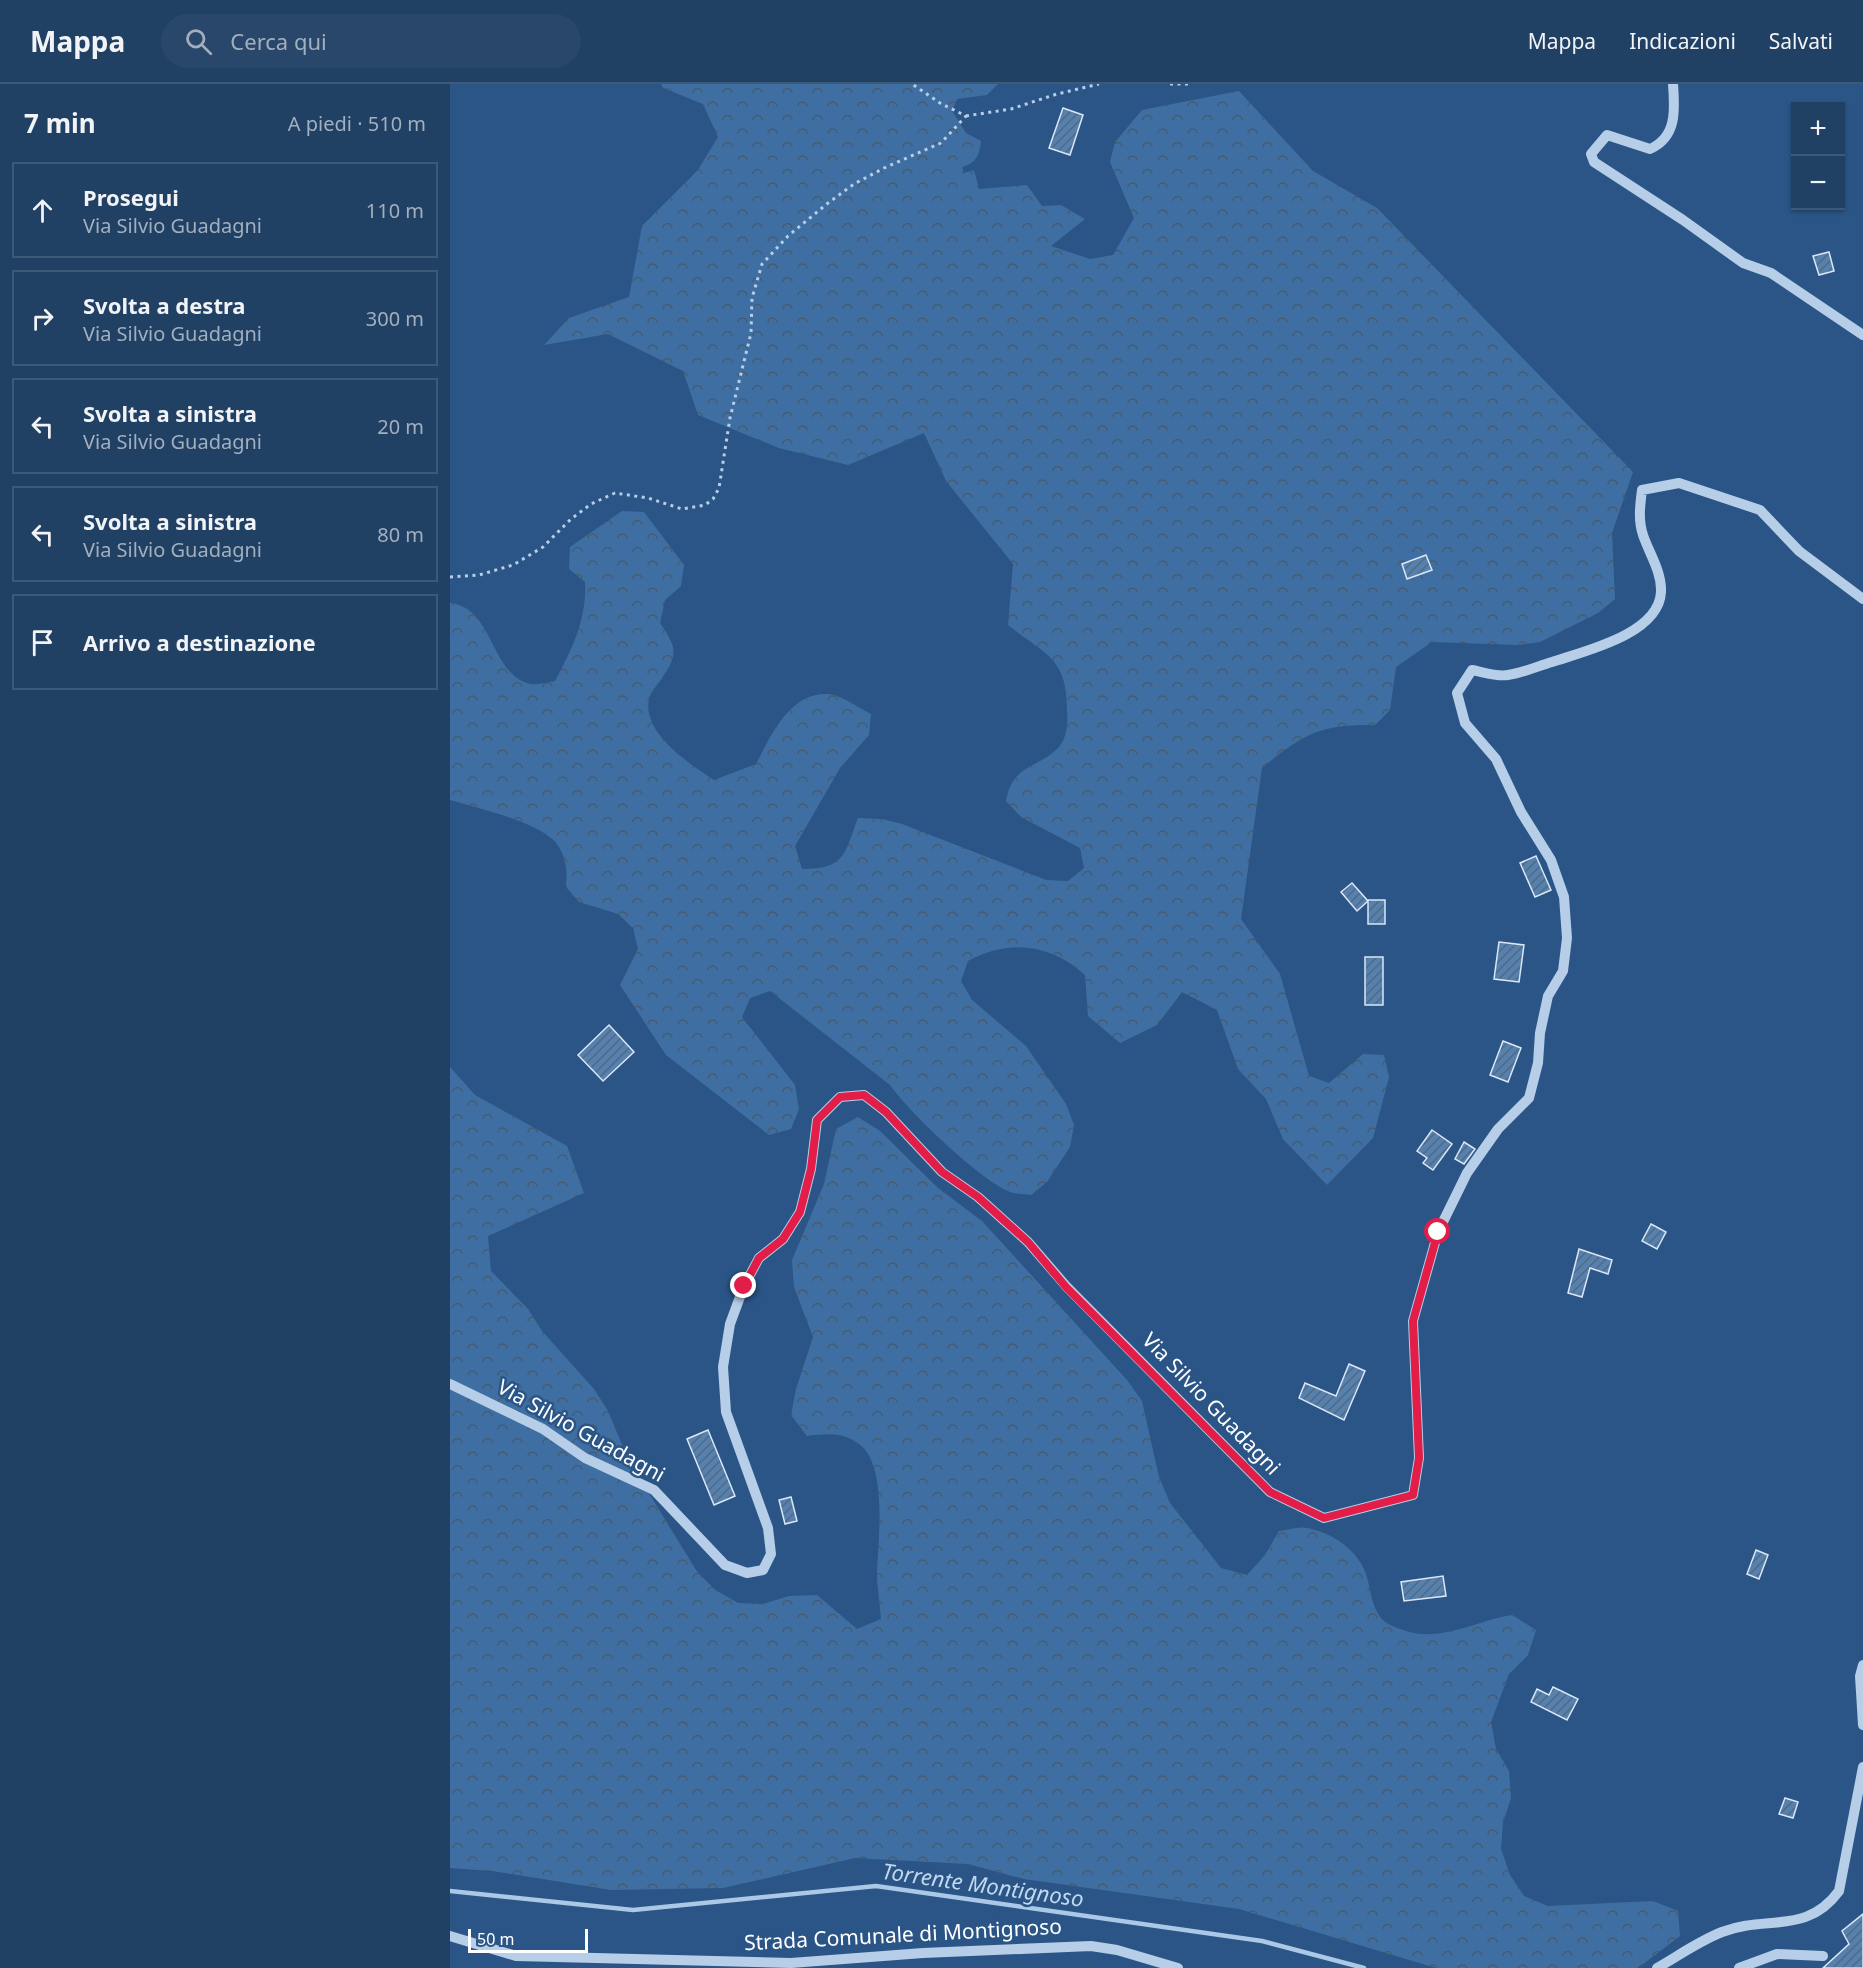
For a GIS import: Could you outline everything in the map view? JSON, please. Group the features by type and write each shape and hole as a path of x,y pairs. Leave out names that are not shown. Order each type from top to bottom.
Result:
{"street":[{"path":"1672,84 1675,110 1672,128 1662,144 1650,149 1607,135 1592,154 1594,162 1683,219 1743,262 1772,273 1863,335"},
{"name":"Via Silvio Guadagni","path":"450,1384 543,1429 585,1458 654,1490 725,1565 747,1573 763,1570 771,1554 768,1528 726,1412 723,1367 730,1324 744,1286 759,1258 783,1239 800,1212 811,1169 817,1120 840,1097 864,1095 886,1112 942,1172 978,1197 1028,1242 1066,1287 1270,1492 1324,1518 1413,1495 1419,1458 1413,1321 1438,1232 1467,1173 1498,1129 1528,1098 1538,1063 1540,1033 1548,996 1563,971 1567,938 1564,897 1551,860 1521,812 1496,759 1465,723 1457,693 1472,670 1507,675 1570,656 1614,641 1642,624 1658,609 1661,590 1653,556 1642,535 1639,514 1642,490 1679,483 1760,510 1799,551 1863,599"},
{"path":"1863,1665 1860,1676 1863,1725"},
{"path":"1657,1968 1723,1931 1812,1916 1827,1907 1839,1891 1863,1767"},
{"name":"Strada Comunale di Montignoso","path":"450,1936 516,1956 678,1964 791,1963 923,1953 1091,1946 1117,1950 1178,1968"},
{"path":"1739,1968 1777,1954 1823,1956"}],"path":[{"path":"912,84 940,103 966,116 1011,109 1057,94 1099,84"},
{"path":"1170,84 1188,84"},
{"path":"450,577 479,575 513,565 543,547 570,519 591,504 615,493 648,498 682,509 705,505 713,499 719,488 730,418 751,333 752,298 762,264 788,236 854,184 941,143 966,116"}],"green space":[{"path":"661,84 998,84 987,95 957,99 952,111 966,133 981,141 976,158 962,167 964,173 974,170 979,189 1027,185 1042,206 1061,205 1085,219 1051,246 1090,259 1113,255 1134,218 1110,162 1115,142 1142,110 1239,91 1313,171 1377,208 1633,472 1612,533 1615,599 1598,613 1540,642 1519,645 1432,642 1396,667 1390,710 1375,725 1340,727 1313,733 1289,747 1262,768 1241,919 1280,974 1309,1076 1329,1083 1363,1054 1384,1055 1389,1077 1373,1138 1327,1185 1283,1139 1266,1099 1238,1069 1217,1010 1182,992 1157,1025 1120,1043 1088,1016 1085,975 1058,956 1028,948 998,949 968,961 961,981 972,1000 1026,1046 1066,1104 1074,1125 1070,1147 1047,1182 1031,1195 1008,1191 962,1159 928,1127 890,1085 770,991 750,998 742,1017 795,1085 799,1109 791,1129 769,1135 666,1055 620,985 638,949 633,928 618,914 579,902 566,887 564,857 552,838 526,824 450,800 450,603 464,607 475,616 507,669 518,678 531,684 555,681 577,633 584,609 585,582 569,569 570,547 622,511 644,512 684,565 681,586 665,600 660,623 673,646 673,658 650,696 648,709 659,734 680,756 714,780 756,764 783,717 803,700 815,695 833,695 871,714 869,735 840,768 795,846 802,869 827,866 841,857 850,841 858,818 882,819 902,824 1046,880 1068,881 1084,868 1080,848 1021,817 1006,801 1009,789 1020,773 1051,754 1064,739 1067,716 1063,679 1052,659 1008,625 1013,564 946,481 924,433 848,465 779,448 698,415 683,371 608,334 544,345 569,318 629,297 642,226 698,170 718,137 703,104 663,88"},
{"path":"450,1067 475,1095 567,1146 584,1193 488,1236 491,1271 528,1309 542,1331 594,1389 608,1411 628,1459 696,1570 714,1589 738,1603 763,1604 789,1596 817,1595 857,1629 881,1619 877,1584 879,1502 873,1466 866,1451 856,1442 838,1435 807,1436 791,1415 796,1389 813,1337 794,1287 792,1260 824,1184 836,1129 858,1117 880,1131 938,1188 982,1221 1127,1380 1142,1401 1159,1477 1170,1503 1221,1568 1247,1575 1265,1555 1279,1531 1307,1528 1343,1543 1357,1557 1366,1574 1376,1611 1384,1621 1392,1626 1409,1632 1436,1634 1512,1615 1536,1630 1528,1655 1509,1674 1491,1722 1496,1749 1509,1771 1511,1798 1503,1823 1501,1849 1510,1875 1524,1896 1548,1906 1653,1901 1678,1911 1680,1936 1638,1968 1436,1968 1239,1909 1024,1879 968,1864 855,1858 723,1888 611,1890 492,1871 450,1868"}],"building":[{"path":"1063,108 1083,115 1070,155 1049,148"},
{"path":"1829,252 1834,271 1819,275 1813,256"},
{"path":"1426,555 1432,570 1407,579 1402,564"},
{"path":"1536,856 1551,890 1535,897 1520,863"},
{"path":"1352,883 1368,901 1357,911 1341,892"},
{"path":"1368,900 1385,900 1385,924 1368,924"},
{"path":"1499,942 1524,945 1519,982 1494,979"},
{"path":"1365,957 1383,957 1383,1005 1365,1005"},
{"path":"609,1025 634,1052 603,1081 578,1055"},
{"path":"1503,1041 1521,1048 1508,1082 1490,1075"},
{"path":"1432,1130 1452,1144 1433,1170 1423,1163 1427,1158 1417,1151"},
{"path":"1464,1142 1475,1149 1464,1164 1455,1159"},
{"path":"1651,1224 1666,1232 1657,1249 1642,1241"},
{"path":"1579,1249 1612,1260 1608,1274 1590,1268 1582,1297 1568,1293"},
{"path":"1349,1364 1365,1371 1344,1420 1299,1398 1305,1383 1336,1396"},
{"path":"708,1430 735,1496 714,1505 687,1439"},
{"path":"791,1497 797,1521 785,1524 779,1500"},
{"path":"1756,1550 1768,1555 1759,1579 1747,1574"},
{"path":"1443,1576 1446,1596 1404,1601 1401,1582"},
{"path":"1553,1687 1578,1699 1567,1720 1531,1702 1537,1689 1549,1695"},
{"path":"1785,1798 1798,1802 1793,1818 1779,1814"},
{"path":"1863,1914 1863,1968 1823,1968 1849,1944 1842,1931"}],"waterway":[{"name":"Torrente Montignoso","path":"450,1891 633,1910 876,1886 1262,1941 1364,1968"}],"route":[{"path":"744,1286 759,1258 783,1239 800,1212 811,1169 817,1120 840,1097 864,1095 886,1112 915,1146 942,1172 978,1197 1028,1242 1066,1287 1270,1492 1324,1518 1413,1495 1419,1458 1413,1321 1438,1232"}]}
